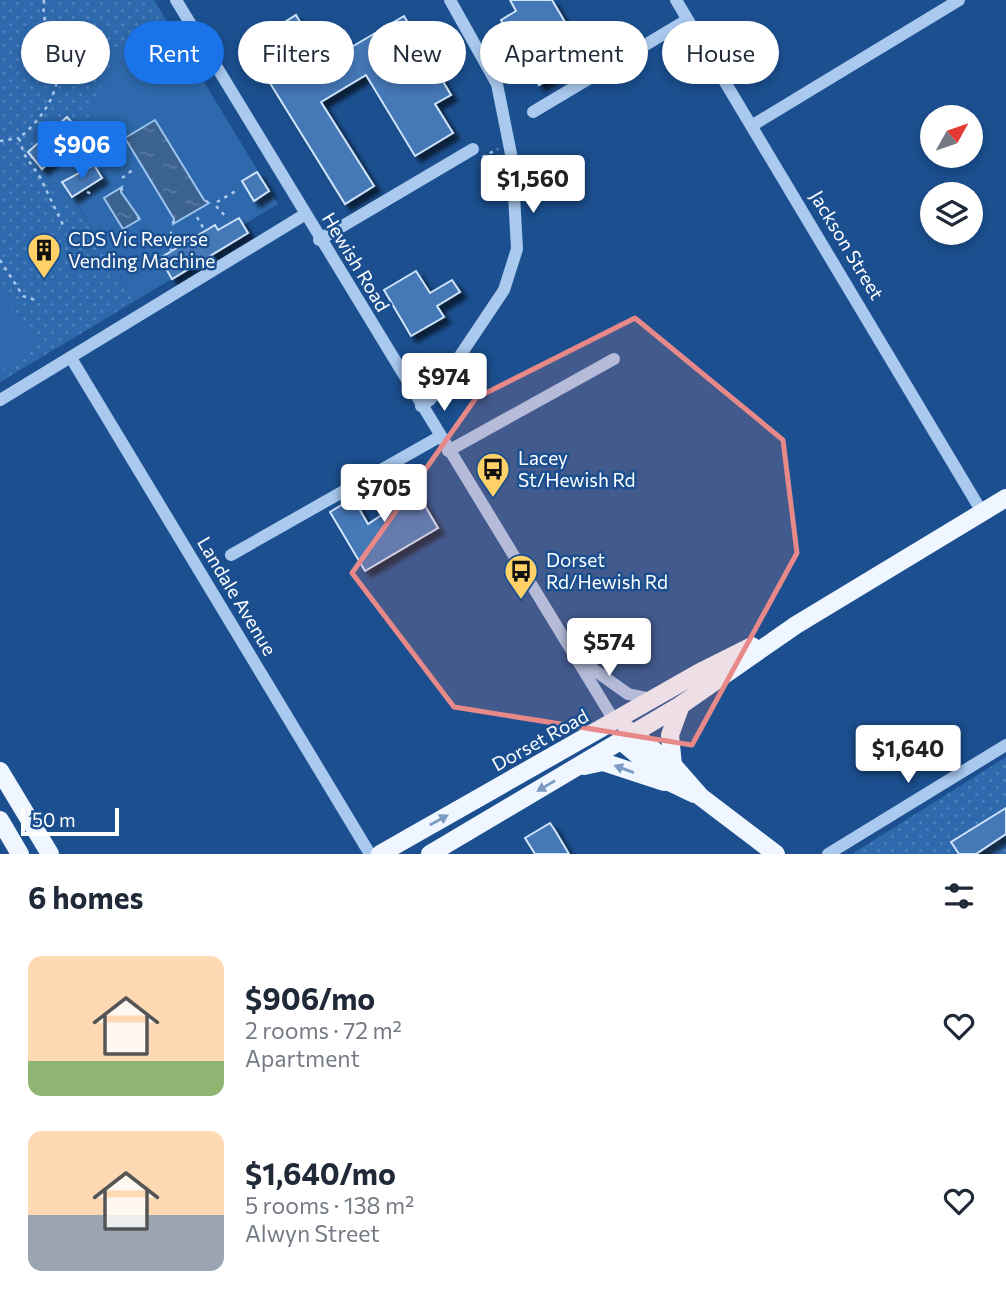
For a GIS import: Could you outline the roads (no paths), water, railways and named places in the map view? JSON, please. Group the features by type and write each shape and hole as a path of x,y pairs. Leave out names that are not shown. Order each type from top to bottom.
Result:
{"main road":[{"name":"Dorset Road","path":"430,854 681,705 796,625 1006,498"},
{"name":"Dorset Road","path":"380,854 700,671 796,625"},
{"path":"672,774 670,736 681,705"},
{"path":"615,722 628,737 672,774 776,854"},
{"path":"577,768 603,762 672,774"},
{"path":"0,771 50,854"},
{"path":"0,820 20,854"}],"street":[{"name":"Hewish Road","path":"176,0 319,240 615,722"},
{"path":"421,406 431,399 504,290 517,248 512,159 497,83 450,0"},
{"name":"Jackson Street","path":"676,0 982,512"},
{"path":"753,125 959,0"},
{"path":"533,112 687,20"},
{"path":"319,240 472,149"},
{"path":"0,400 304,215"},
{"name":"Landale Avenue","path":"71,358 370,854"},
{"path":"448,451 614,359"},
{"path":"231,555 439,437"},
{"path":"572,652 607,682 628,694 652,699"},
{"path":"828,854 1006,745"}],"water":[{"path":"155,120 204,200 209,203 173,224 174,219 125,138"},
{"path":"122,187 121,192 140,219 123,229 104,198"}],"place":[{"name":"CDS Vic Reverse Vending Machine","path":"44,280"},
{"name":"Lacey St/Hewish Rd","path":"493,499"},
{"name":"Dorset Rd/Hewish Rd","path":"521,601"}]}
